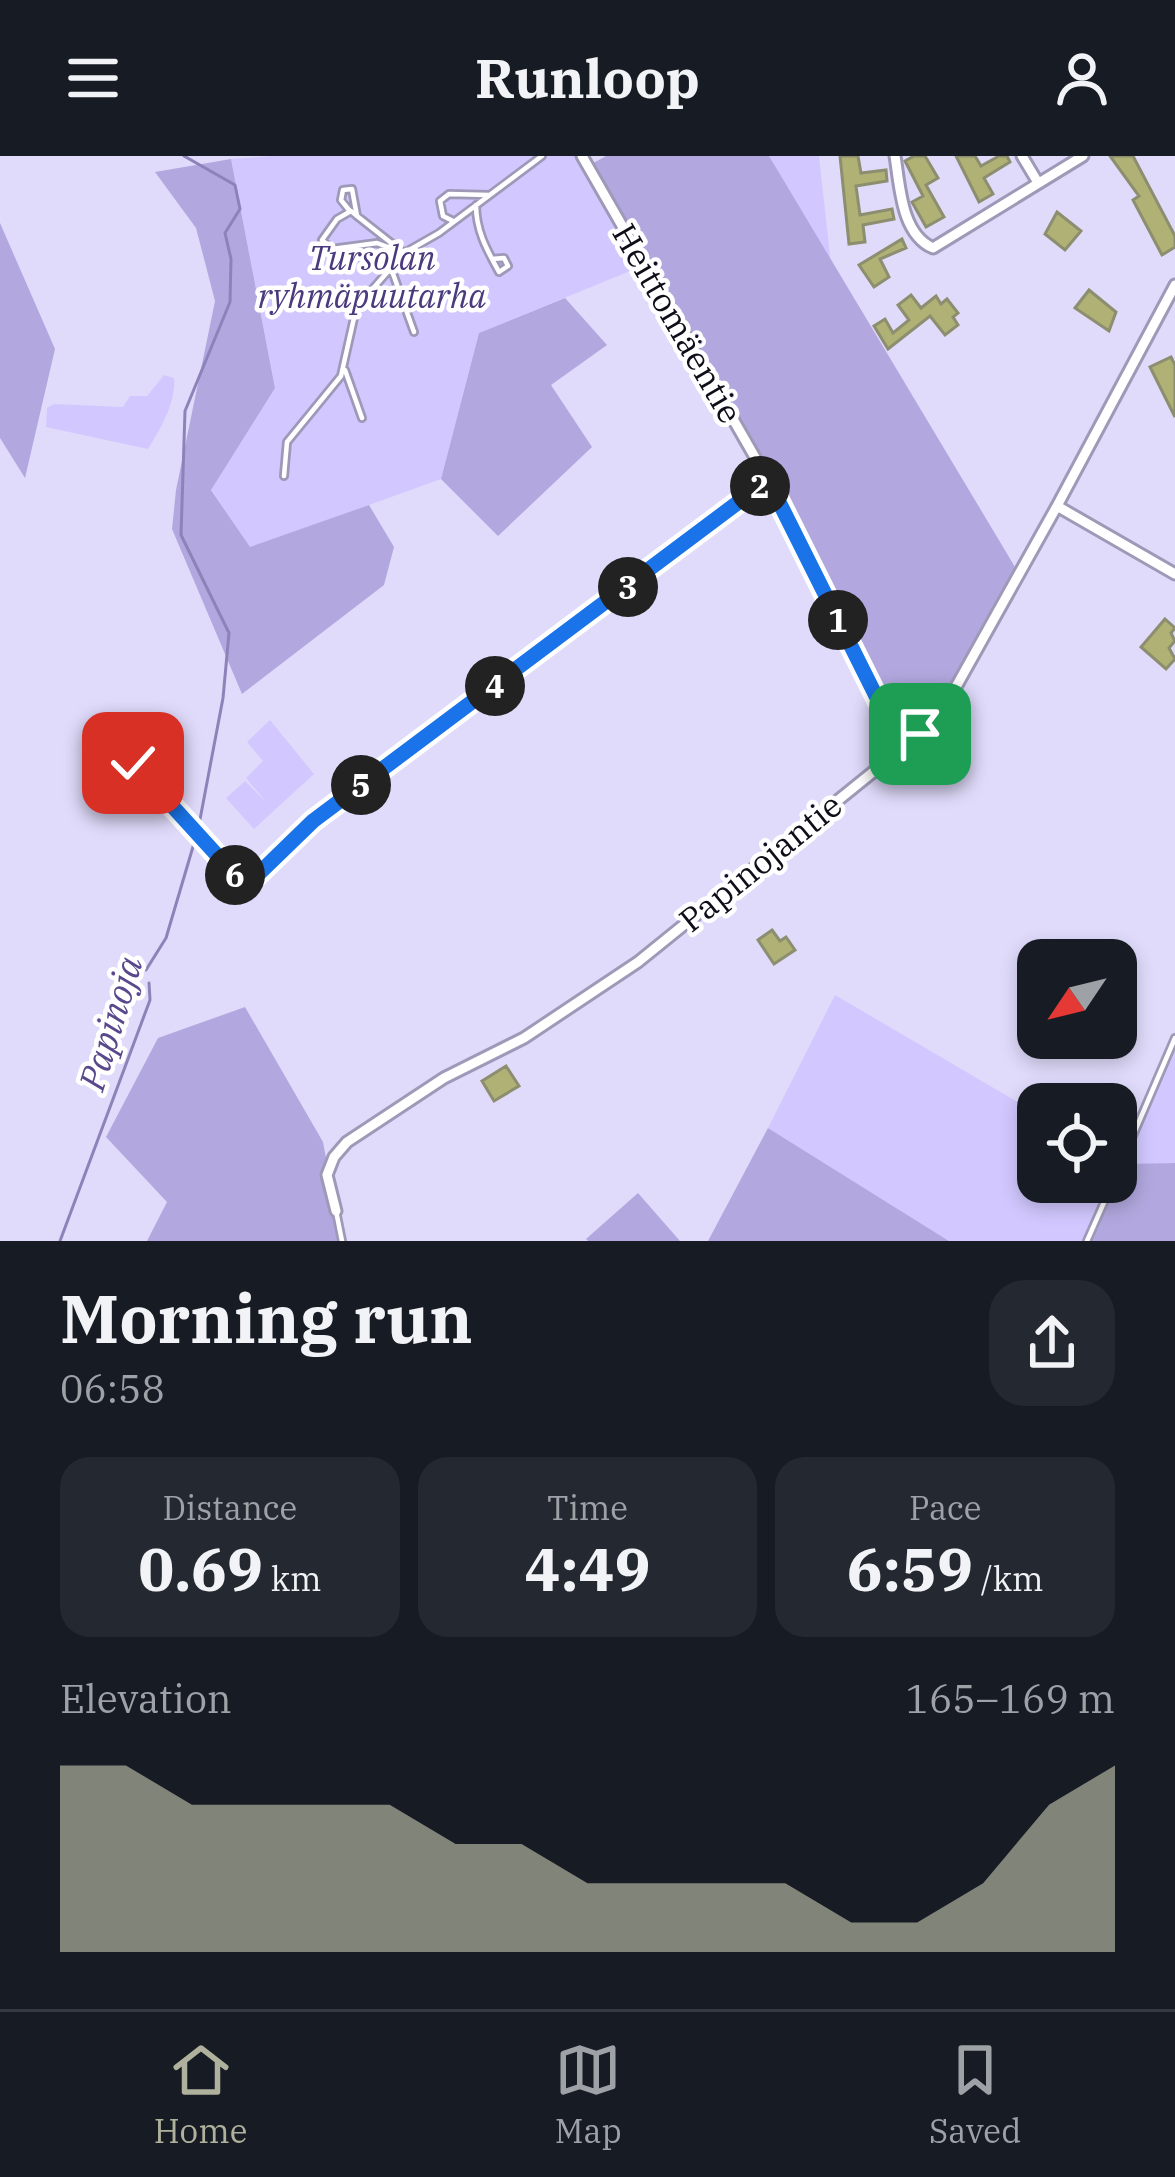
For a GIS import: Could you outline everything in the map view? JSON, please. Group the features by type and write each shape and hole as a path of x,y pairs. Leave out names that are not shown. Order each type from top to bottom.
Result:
{"street":[{"name":"Heittomäentie","path":"582,156 768,480 902,748"},
{"path":"895,156 908,223 923,244 933,248 1083,156"},
{"path":"1022,156 1037,181"},
{"name":"Papinojantie","path":"336,1210 327,1175 334,1156 347,1142 444,1078 524,1038 638,962 920,734 952,694 1175,285"},
{"path":"133,763 236,876 249,883 313,821 768,480"},
{"path":"1057,506 1175,574"}],"lane":[{"path":"284,476 287,442 341,376 362,300 404,253 542,156"},
{"path":"454,222 443,216 440,201 449,194 489,195"},
{"path":"476,206 476,225 492,260"},
{"path":"354,213 404,253 377,243 332,249 322,240 337,220 354,213"},
{"path":"393,265 391,277 414,332"},
{"path":"344,365 362,418"},
{"path":"1137,1125 1175,1038"},
{"path":"1087,1241 1103,1203"},
{"name":"Papinojantie","path":"336,1210 342,1241"}],"green space":[{"name":"Tursolan ryhmäpuutarha","path":"580,156 645,265 479,333 441,479 250,548 211,489 275,387 231,159"},
{"path":"769,156 819,156 831,264"},
{"path":"164,375 174,378 173,397 148,449 46,427 47,408 54,404 123,407 130,396 147,396"},
{"path":"270,720 314,774 254,829 226,798 245,781 266,802 246,778 263,761 247,742"},
{"path":"835,995 1017,1102 1017,1203 1108,1203 1090,1241 949,1241 768,1128"},
{"path":"1175,1051 1175,1163 1137,1165 1137,1137"}],"shaded area":[{"path":"606,156 769,156 1018,572 952,694 901,748 768,480 588,166"},
{"path":"231,159 275,388 211,490 250,547 369,505 394,547 384,585 242,694 172,529 215,301 196,228 155,172"},
{"path":"0,223 55,349 25,478 0,438"},
{"path":"565,298 607,345 551,385 592,447 498,536 441,479 479,333"},
{"path":"245,1007 323,1142 342,1241 147,1241 167,1202 106,1137 158,1038"},
{"path":"768,1128 949,1241 708,1241"},
{"path":"1175,1163 1175,1241 1090,1241 1107,1203 1137,1203 1137,1164"},
{"path":"638,1193 680,1241 586,1239"}],"building":[{"path":"840,156 858,156 861,173 886,170 887,181 856,186 860,215 892,209 894,219 863,225 865,242 849,244"},
{"path":"925,156 938,178 926,185 944,217 926,227 912,202 923,196 905,161"},
{"path":"956,156 975,156 981,166 999,156 1007,156 1010,162 984,178 993,194 979,202"},
{"path":"1110,156 1133,156 1175,236 1175,247 1162,255 1133,200 1139,196"},
{"path":"1057,212 1081,231 1065,250 1045,234"},
{"path":"902,239 906,248 880,259 889,277 874,287 859,265"},
{"path":"1089,290 1116,312 1109,331 1075,308"},
{"path":"911,295 921,308 936,296 941,304 947,299 958,313 953,317 958,325 945,335 930,316 888,349 874,326 885,319 893,333 909,320 898,305"},
{"path":"1171,357 1175,365 1175,417 1150,367"},
{"path":"1165,619 1175,628 1171,633 1175,641 1169,648 1175,659 1166,669 1141,647"},
{"path":"772,930 780,941 786,937 795,950 774,964 758,940"},
{"path":"506,1066 519,1086 494,1101 482,1081"}],"waterway":[{"name":"Papinoja","path":"184,156 235,185 240,209 225,233 231,259 230,302 185,411 181,535 229,633 223,698 198,830"},
{"name":"Papinoja","path":"146,970 166,938 195,840"},
{"name":"Papinoja","path":"60,1241 150,1000 149,983"}],"route":[{"path":"133,763 236,876 249,883 313,821 768,480 902,748 920,734"}]}
